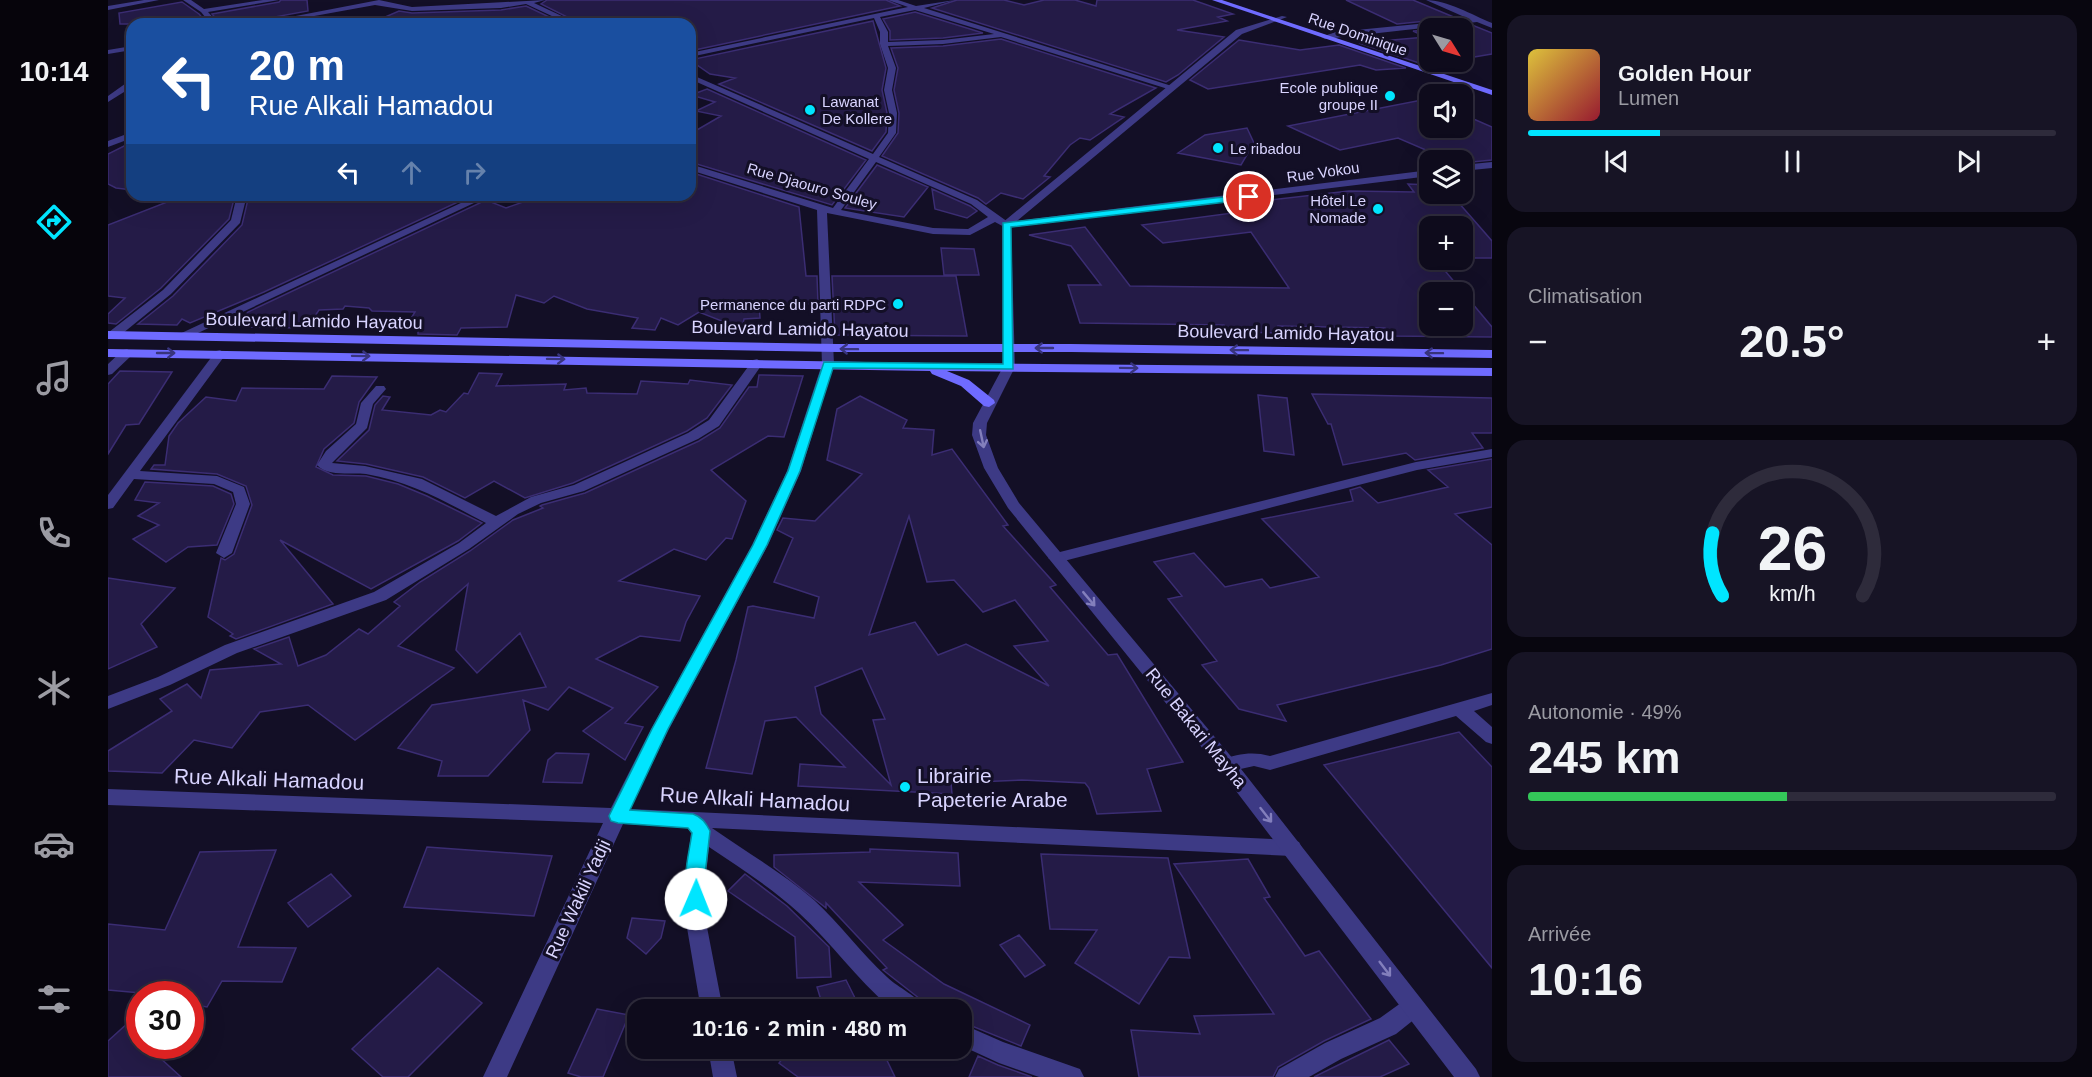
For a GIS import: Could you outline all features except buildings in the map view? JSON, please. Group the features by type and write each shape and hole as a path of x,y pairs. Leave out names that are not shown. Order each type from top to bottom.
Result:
{"main road":[{"name":"Rue Dominique","path":"1215,0 1492,93"},
{"name":"Rue Dominique","path":"1232,0 1492,86"},
{"name":"Boulevard Lamido Hayatou","path":"110,335 427,341 827,356 924,367 1492,372"},
{"path":"417,357 427,341"},
{"name":"Boulevard Lamido Hayatou","path":"108,353 757,363 827,356 1009,348 1492,354"},
{"path":"924,367 965,383 988,403"}],"street":[{"path":"108,8 156,0"},
{"path":"186,0 209,18"},
{"path":"203,11 276,0"},
{"path":"291,18 390,0"},
{"path":"520,0 561,18"},
{"path":"375,3 407,9 529,4 542,0"},
{"path":"891,0 1170,87"},
{"path":"696,54 952,0"},
{"path":"1429,0 1492,26"},
{"path":"836,212 892,133 893,113 888,90 892,68 884,44 884,32 876,16"},
{"path":"1006,225 1239,32 1284,17"},
{"path":"1325,38 1336,34 1478,20"},
{"path":"884,44 943,42 1002,36"},
{"path":"108,52 126,49"},
{"path":"696,79 974,202 1006,225"},
{"path":"108,100 126,87"},
{"path":"108,144 126,137"},
{"path":"1473,167 1492,165"},
{"name":"Rue Djaouro Souley","path":"696,169 836,212 933,231 970,232 986,225 994,217"},
{"name":"Rue Vokou","path":"1006,225 1419,174"},
{"path":"110,335 167,292 236,221 241,201"},
{"path":"179,337 473,201"},
{"name":"Rue Wakili Yadji","path":"495,1077 590,872 660,729 760,545 789,482 827,356 822,208"},
{"path":"1006,225 1009,367"},
{"path":"108,371 127,353"},
{"path":"108,505 220,354"},
{"path":"108,703 164,681 231,649 380,596 464,546 496,522 536,500 579,488 693,436 719,417 757,363"},
{"name":"Rue Bakari Mayha","path":"1009,367 988,403 980,423 979,435 991,468 1013,505 1227,765 1468,1077"},
{"path":"380,389 367,403 362,425 331,453 324,465 331,468 365,470 417,482 496,522"},
{"path":"1056,558 1416,466 1492,453"},
{"path":"130,475 217,480 239,490 243,504 224,553"},
{"path":"1227,765 1254,759 1270,763 1492,699"},
{"path":"1459,708 1492,737"},
{"name":"Rue Alkali Hamadou","path":"108,797 618,816 697,826 1292,848"},
{"path":"697,826 696,922 710,999"},
{"path":"697,826 807,907 861,967 895,999"},
{"path":"1287,1077 1333,1051 1388,1026 1413,1006"},
{"path":"972,1040 999,1052 1072,1077"},
{"path":"721,1059 725,1077"}],"place":[{"name":"Ecole publique groupe II","path":"1390,96"},
{"name":"Lawanat De Kollere","path":"810,110"},
{"name":"Le ribadou","path":"1218,148"},
{"name":"Hôtel Le Nomade","path":"1378,209"},
{"name":"Permanence du parti RDPC","path":"898,304"},
{"name":"Librairie Papeterie Arabe","path":"905,787"}],"route":[{"path":"696,899 701,831 693,821 618,816 660,729 760,545 794,471 828,364 1009,367 1009,280 1006,225 1249,197"}]}
